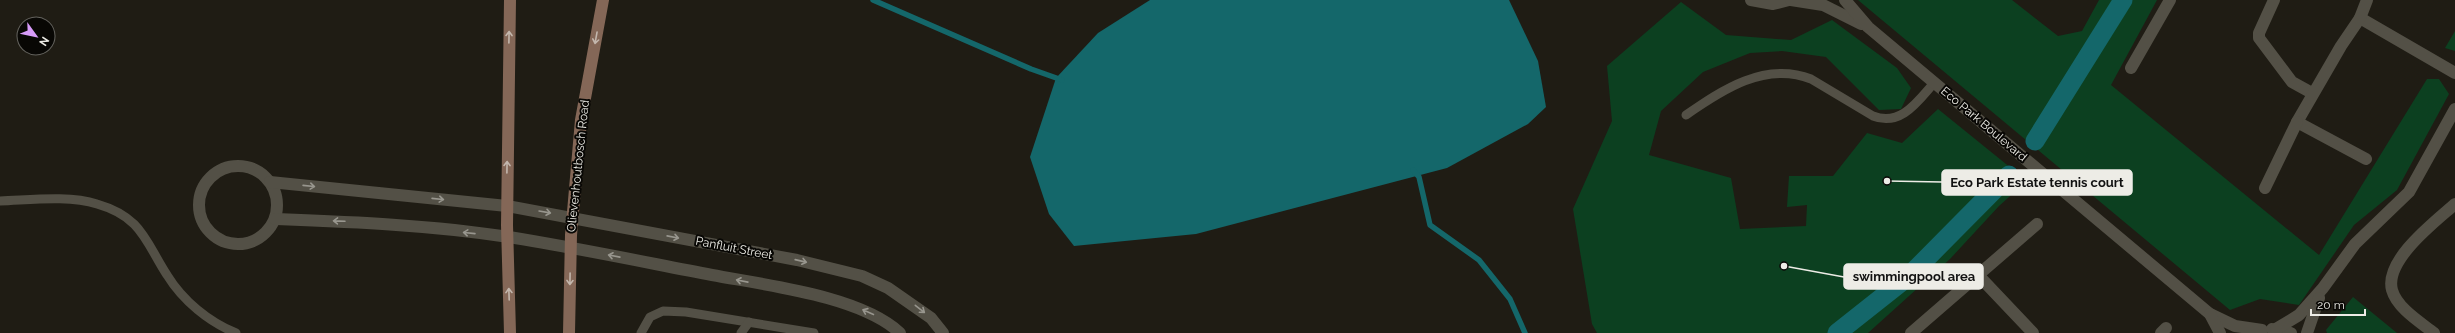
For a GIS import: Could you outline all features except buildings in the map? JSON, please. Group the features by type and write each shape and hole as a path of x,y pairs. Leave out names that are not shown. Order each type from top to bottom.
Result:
{"main road":[{"path":"510,0 507,206 510,333"},
{"name":"Olievenhoutbosch Road","path":"569,333 571,248 581,120 603,0"}],"street":[{"name":"Eco Park Boulevard","path":"1751,0 1772,4 1790,0 1823,5 1868,27"},
{"name":"Eco Park Boulevard","path":"1845,0 1868,27 2210,314 2235,326 2259,332 2276,329"},
{"path":"2132,68 2170,0"},
{"path":"2274,0 2259,33 2259,38 2292,82 2312,93"},
{"path":"2265,188 2312,93 2360,18 2367,0"},
{"path":"2360,18 2455,73"},
{"path":"2276,329 2299,314 2323,288 2355,244 2409,192 2455,109"},
{"path":"2297,122 2366,159"},
{"path":"237,166 249,168 261,173 270,182 276,194 277,206 275,219 268,230 258,239 246,244 233,244 221,241 210,233 203,223 199,210 200,197 205,185 213,175 224,169 237,166"},
{"name":"Panfluit Street","path":"270,182 507,206 573,217 798,260 862,276 888,288 930,318 943,333"},
{"path":"2434,333 2414,317 2397,300 2392,290 2392,280 2394,269 2408,249 2426,230 2455,204"},
{"path":"275,219 359,222 507,237 571,248 785,289 856,306 880,317 900,333"},
{"path":"1911,333 2037,224"},
{"path":"1978,275 2034,333"},
{"path":"2307,333 2311,316 2323,288"},
{"name":"Eco Park Boulevard","path":"2210,314 2220,333"},
{"path":"2276,329 2291,333"}],"lane":[{"path":"1686,115 1731,86 1755,76 1801,75 1811,79 1874,116 1884,119 1893,118 1912,108 1934,83"},
{"path":"0,201 52,199 74,201 97,204 119,213 138,226 168,277 195,308 217,325 236,333"},
{"path":"641,333 650,317 663,311 686,312 814,333"},
{"path":"741,333 749,322"}],"green space":[{"path":"1858,0 2012,0 2058,36 2082,31 2099,0 2157,0 2111,85 2319,255 2427,79 2439,79 2449,94 2397,190 2354,225 2299,305 2260,299 2230,310"},
{"path":"1681,2 1726,35 1791,40 1832,20 1897,68 1911,88 1901,109 1879,110 1826,57 1782,51 1750,53 1703,72 1661,111 1649,155 1731,178 1740,229 1806,226 1807,205 1787,207 1789,176 1833,176 1867,133 1902,143 1938,109 2027,181 1999,206 1950,259 1868,333 1597,333 1592,324 1573,209 1612,121 1607,66"},
{"path":"2455,31 2455,51 2445,48"},
{"path":"2353,297 2397,333 2327,333 2326,330"}],"water":[{"path":"1150,0 1509,0 1538,61 1546,107 1528,124 1447,168 1196,234 1074,246 1049,214 1030,157 1056,78 1098,33"}],"waterway":[{"path":"873,0 1031,69 1062,80"},
{"path":"2035,141 2123,0"},
{"path":"1413,170 1419,177 1430,225 1479,260 1510,299 1525,333"},
{"path":"1837,333 1909,276 2009,175"}],"place":[{"name":"Eco Park Estate tennis court","path":"1887,181"},
{"name":"swimmingpool area","path":"1784,266"}]}
